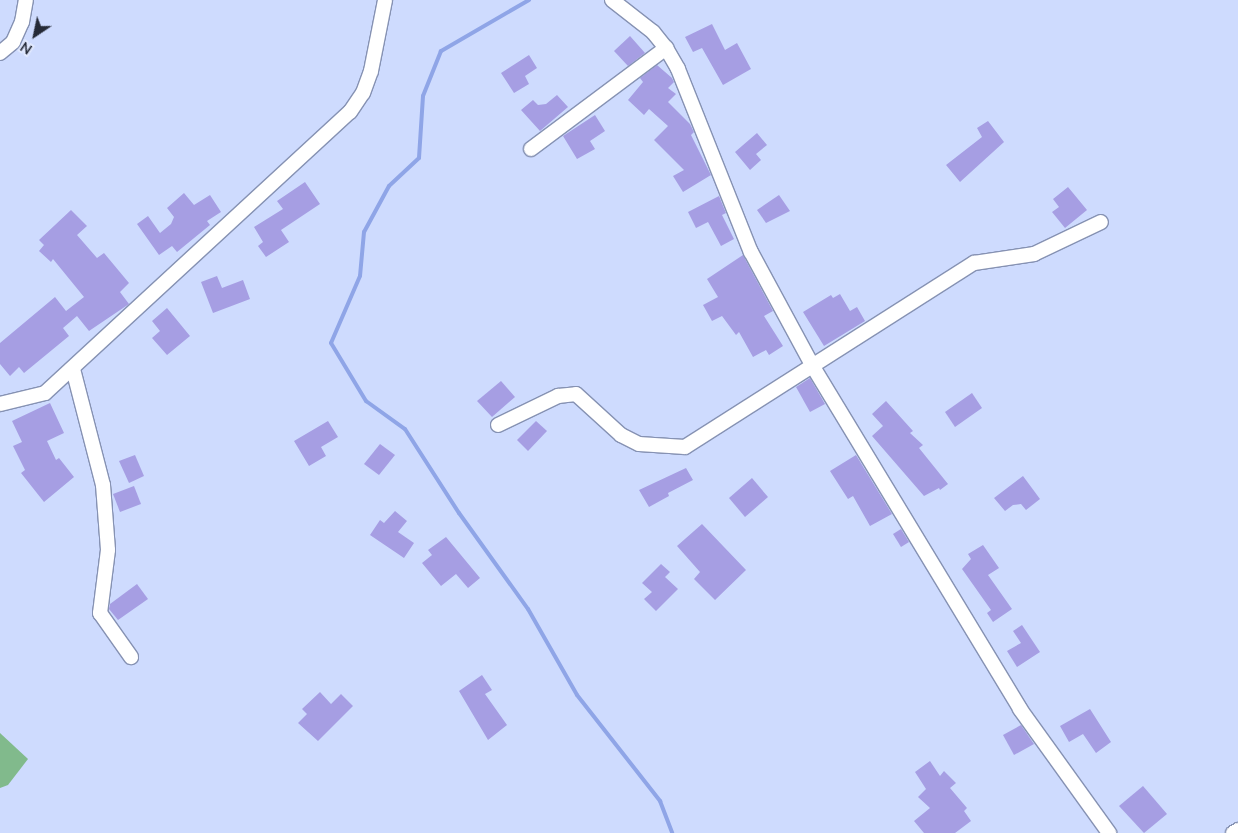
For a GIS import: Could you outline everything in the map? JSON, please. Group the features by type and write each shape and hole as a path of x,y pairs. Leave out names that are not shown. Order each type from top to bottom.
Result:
{"street":[{"path":"0,53 13,42 22,22 26,0"},
{"path":"0,404 45,393 350,112 363,93 371,71 385,0"},
{"path":"612,0 653,32 666,48 678,70 751,252 812,365 1020,709 1109,833"},
{"path":"531,150 666,48"},
{"path":"498,425 558,396 576,394 627,438 648,445 684,447 974,263 1034,254 1101,222"},
{"path":"73,369 103,485 108,550 100,613 131,657"},
{"path":"1233,833 1238,830"}],"green space":[{"path":"0,733 28,759 8,785 0,788"}],"building":[{"path":"712,24 725,50 737,43 751,69 723,85 702,48 693,52 685,37"},
{"path":"630,36 645,53 628,66 614,51"},
{"path":"529,55 537,68 525,76 529,84 514,93 501,73"},
{"path":"657,65 674,82 668,88 676,94 668,102 690,124 694,132 691,135 711,175 683,192 673,176 684,170 654,140 668,126 649,109 644,115 628,100 643,82 640,78"},
{"path":"557,95 568,107 540,131 521,110 533,100 538,105 546,104"},
{"path":"595,115 605,131 590,141 595,149 577,159 563,136"},
{"path":"988,121 1004,142 960,182 946,165 982,137 977,128"},
{"path":"757,133 767,145 756,154 761,160 750,170 735,152"},
{"path":"305,182 320,204 281,230 289,242 266,257 258,246 263,242 254,227 283,209 277,201"},
{"path":"1068,187 1087,210 1065,228 1052,212 1059,207 1053,199"},
{"path":"184,193 194,205 210,195 221,212 207,221 210,225 177,252 172,246 159,255 137,224 148,216 160,233 171,224 174,217 167,208"},
{"path":"779,195 790,211 766,223 757,210"},
{"path":"719,196 726,213 722,215 734,239 721,246 708,222 696,228 688,212"},
{"path":"71,210 87,226 77,235 97,258 104,253 129,283 120,292 129,304 89,331 77,316 63,328 69,336 24,373 19,367 10,376 0,364 0,343 55,297 66,311 84,297 53,259 51,262 39,251 44,245 39,240"},
{"path":"743,255 773,311 764,316 783,346 769,355 766,350 753,357 739,332 736,335 722,316 712,321 703,305 718,297 707,279"},
{"path":"217,276 222,288 243,280 250,299 213,313 201,282"},
{"path":"840,294 850,311 857,307 865,321 824,346 803,312 831,295 833,298"},
{"path":"167,308 190,336 167,355 152,338 160,331 152,321"},
{"path":"810,378 825,404 810,412 796,387"},
{"path":"501,381 515,397 492,417 477,401"},
{"path":"972,393 982,408 955,427 945,412"},
{"path":"886,401 913,431 910,433 923,445 919,448 948,484 940,490 939,488 924,496 872,436 883,426 872,414"},
{"path":"50,403 64,433 47,441 56,460 59,458 74,477 44,502 21,473 25,470 13,446 22,442 12,421"},
{"path":"328,421 338,437 321,447 326,456 309,466 294,441"},
{"path":"536,421 547,431 528,451 517,440"},
{"path":"380,444 395,455 379,475 364,464"},
{"path":"135,455 144,476 129,483 119,461"},
{"path":"856,455 892,514 870,526 853,496 848,499 830,471"},
{"path":"686,468 693,480 668,493 669,496 649,507 639,490"},
{"path":"1023,476 1040,499 1026,510 1021,504 1013,505 1005,511 994,498"},
{"path":"752,478 768,497 745,517 729,498"},
{"path":"134,486 141,504 120,512 113,494"},
{"path":"395,511 407,521 398,532 414,543 404,558 370,535 380,520 384,523"},
{"path":"702,524 746,570 715,600 694,579 700,572 677,546"},
{"path":"901,529 909,542 901,547 893,534"},
{"path":"446,537 480,578 468,588 456,574 441,586 422,563 432,555 428,550"},
{"path":"983,545 999,568 988,575 1012,609 993,622 987,613 991,610 962,569 971,559 968,554"},
{"path":"661,564 670,572 665,577 678,589 656,611 644,599 652,592 642,583"},
{"path":"137,584 148,599 118,620 109,609 110,604"},
{"path":"1022,625 1040,652 1017,667 1007,651 1021,643 1013,631"},
{"path":"482,675 492,690 485,694 507,725 488,740 459,691"},
{"path":"320,692 331,704 341,694 353,706 318,741 298,723 307,714 302,709"},
{"path":"1090,709 1111,742 1096,753 1083,734 1069,742 1060,726"},
{"path":"1021,725 1034,744 1014,755 1003,735"},
{"path":"930,761 940,776 944,771 956,783 950,788 967,808 964,811 971,821 955,833 924,833 914,821 930,808 918,797 926,789 915,772"},
{"path":"1143,786 1167,814 1144,833 1119,806"}],"waterway":[{"path":"529,0 441,51 423,96 419,158 389,186 364,232 360,276 331,343 366,401 405,429 459,513 528,609 577,695 660,801 672,833"}]}
